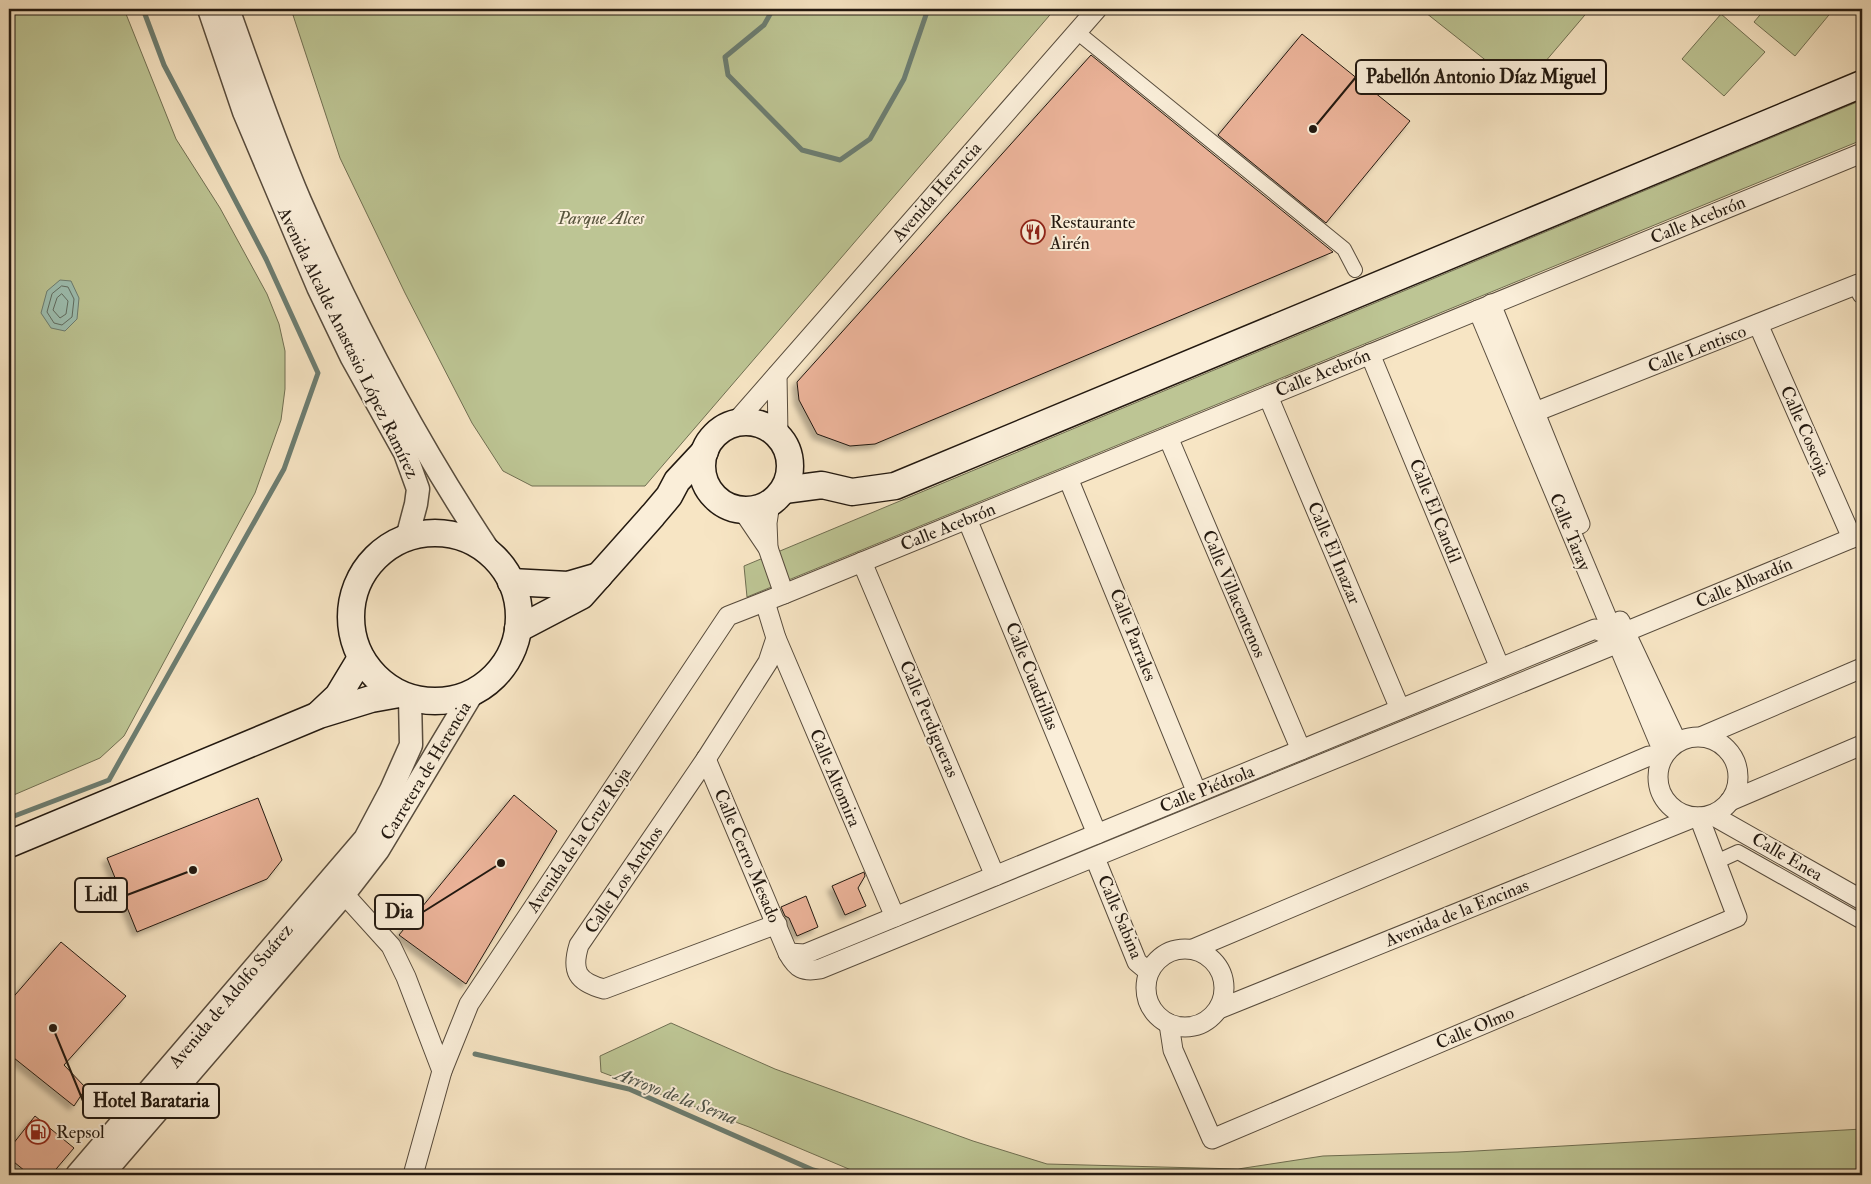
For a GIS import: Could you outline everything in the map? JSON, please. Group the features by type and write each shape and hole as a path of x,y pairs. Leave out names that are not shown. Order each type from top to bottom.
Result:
{"main road":[{"path":"704,451 702,470 707,488 716,499 729,507 744,511 757,509 777,497 822,485 852,492 895,486 1862,84"},
{"path":"518,629 581,596 602,575 669,496 677,481 704,451 716,434 734,424 750,422 765,426 822,485"},
{"path":"777,497 790,474 784,446"},
{"path":"669,496 707,488"},
{"path":"9,844 319,715 371,699 405,696 442,701 473,692 494,677 504,666 516,641 518,629 517,597 512,582 491,554 468,540 442,533 407,538 386,549 368,566 356,587 351,619 352,635 361,658 378,680 405,696"},
{"path":"512,582 568,585 602,575"},
{"path":"319,715 338,696 361,658"}],"street":[{"name":"Avenida Alcalde Anastasio López Ramírez","path":"208,9 244,112 318,287 352,358 406,453 418,489 407,538"},
{"name":"Avenida Alcalde Anastasio López Ramírez","path":"228,9 269,124 299,199 342,294 380,370 446,487 491,554"},
{"name":"Avenida Herencia","path":"734,424 1097,9"},
{"path":"1077,32 1344,249 1355,270"},
{"name":"Calle Acebrón","path":"784,594 1862,154"},
{"name":"Calle Lentisco","path":"1535,412 1758,324 1860,289"},
{"name":"Calle Taray","path":"1484,307 1535,412 1618,638"},
{"name":"Calle Taray","path":"1484,307 1618,638 1668,751"},
{"name":"Calle Coscoja","path":"1758,324 1857,536"},
{"name":"Calle El Candil","path":"1370,354 1500,668"},
{"path":"777,375 784,446"},
{"name":"Calle El Inazar","path":"1268,396 1400,710"},
{"name":"Calle Villacentenos","path":"1168,437 1301,750"},
{"name":"Calle Parrales","path":"1068,478 1197,793"},
{"path":"768,548 767,523 777,497"},
{"path":"744,511 768,548 784,594"},
{"name":"Calle Cuadrillas","path":"967,519 1097,834"},
{"name":"Calle Albardín","path":"788,953 795,966 805,971 820,969 1095,858 1857,536"},
{"name":"Calle Perdigueras","path":"862,562 995,876"},
{"name":"Avenida de la Cruz Roja","path":"413,1175 442,1071 469,1004 728,616 784,594"},
{"path":"765,602 776,638"},
{"name":"Calle Piédrola","path":"788,953 805,954 1595,629 1618,638"},
{"name":"Calle Los Anchos","path":"776,638 768,662 706,759 579,945 574,961 577,973 584,982 604,989 777,924"},
{"name":"Calle Altomira","path":"776,638 894,917"},
{"path":"1192,949 1207,955 1217,965 1223,979 1224,994 1219,1008 1209,1019 1197,1026 1182,1028 1158,1018 1146,997 1146,984 1149,972 1159,958 1175,950 1192,949 1648,756 1668,751 1689,737 1704,736 1862,668"},
{"name":"Carretera de Herencia","path":"372,844 473,692"},
{"name":"Carretera de Herencia","path":"372,844 391,790 411,745 405,696"},
{"path":"1704,736 1723,744 1736,761 1738,782 1730,801"},
{"path":"1668,751 1657,771 1659,788 1667,804 1682,814 1702,816 1730,801 1862,745"},
{"name":"Calle Cerro Mesado","path":"706,759 788,953"},
{"path":"1702,816 1716,862 1738,852 1862,922"},
{"name":"Calle Enea","path":"1702,816 1862,900"},
{"name":"Avenida de la Encinas","path":"1219,1008 1702,816"},
{"name":"Avenida de Adolfo Suárez","path":"102,1175 344,894 372,844"},
{"name":"Avenida de Adolfo Suárez","path":"77,1175 372,844"},
{"name":"Calle Sabina","path":"1095,858 1137,962 1149,972"},
{"name":"Calle Olmo","path":"1169,1024 1172,1050 1212,1139 1737,917 1716,862"},
{"path":"344,894 391,946 406,977 442,1071"}],"green space":[{"path":"9,9 124,9 176,139 220,208 267,294 279,324 285,351 285,389 281,420 255,493 124,736 100,758 9,797"},
{"name":"Parque Alces","path":"291,9 1055,9 645,486 532,486 503,471 472,423 405,293 340,158"},
{"path":"1421,9 1590,9 1522,89"},
{"path":"1765,9 1833,10 1795,56 1754,22"},
{"path":"1721,14 1765,52 1724,96 1682,59"},
{"path":"1862,100 1862,140 747,597 744,566"},
{"path":"671,1023 775,1069 973,1141 1047,1164 1238,1169 1323,1156 1458,1152 1862,1129 1862,1175 863,1175 749,1127 601,1072 600,1056"}],"water":[{"path":"60,280 71,281 79,298 77,319 65,331 51,328 41,313 47,291"}],"building":[{"path":"1302,34 1410,121 1326,223 1218,135"},
{"path":"1091,55 1333,252 875,444 850,446 817,434 799,400 797,382"},
{"path":"514,795 557,831 466,984 399,935"},
{"path":"258,798 282,860 267,879 137,932 107,858"},
{"path":"864,872 865,876 858,888 866,906 845,915 832,886"},
{"path":"806,896 818,927 797,936 789,918 785,916 781,907"},
{"path":"61,942 126,996 64,1065 86,1088 74,1106 9,1054 9,1002"},
{"name":"Repsol","path":"35,1116 74,1148 51,1175 30,1175 9,1158 9,1149"}],"waterway":[{"path":"9,818 109,780 284,469 318,373 266,259 164,65 143,9"},
{"path":"773,9 764,25 725,57 728,75 802,150 840,160 870,139 904,79 928,9"},
{"name":"Arroyo de la Serna","path":"475,1054 629,1089 813,1170 832,1175"}],"place":[{"name":"Pabellón Antonio Díaz Miguel","path":"1313,129"},
{"name":"Restaurante Airén","path":"1033,232"},
{"name":"Dia","path":"501,863"},
{"name":"Lidl","path":"193,870"},
{"name":"Hotel Barataria","path":"53,1028"},
{"name":"Repsol","path":"38,1132"}]}
